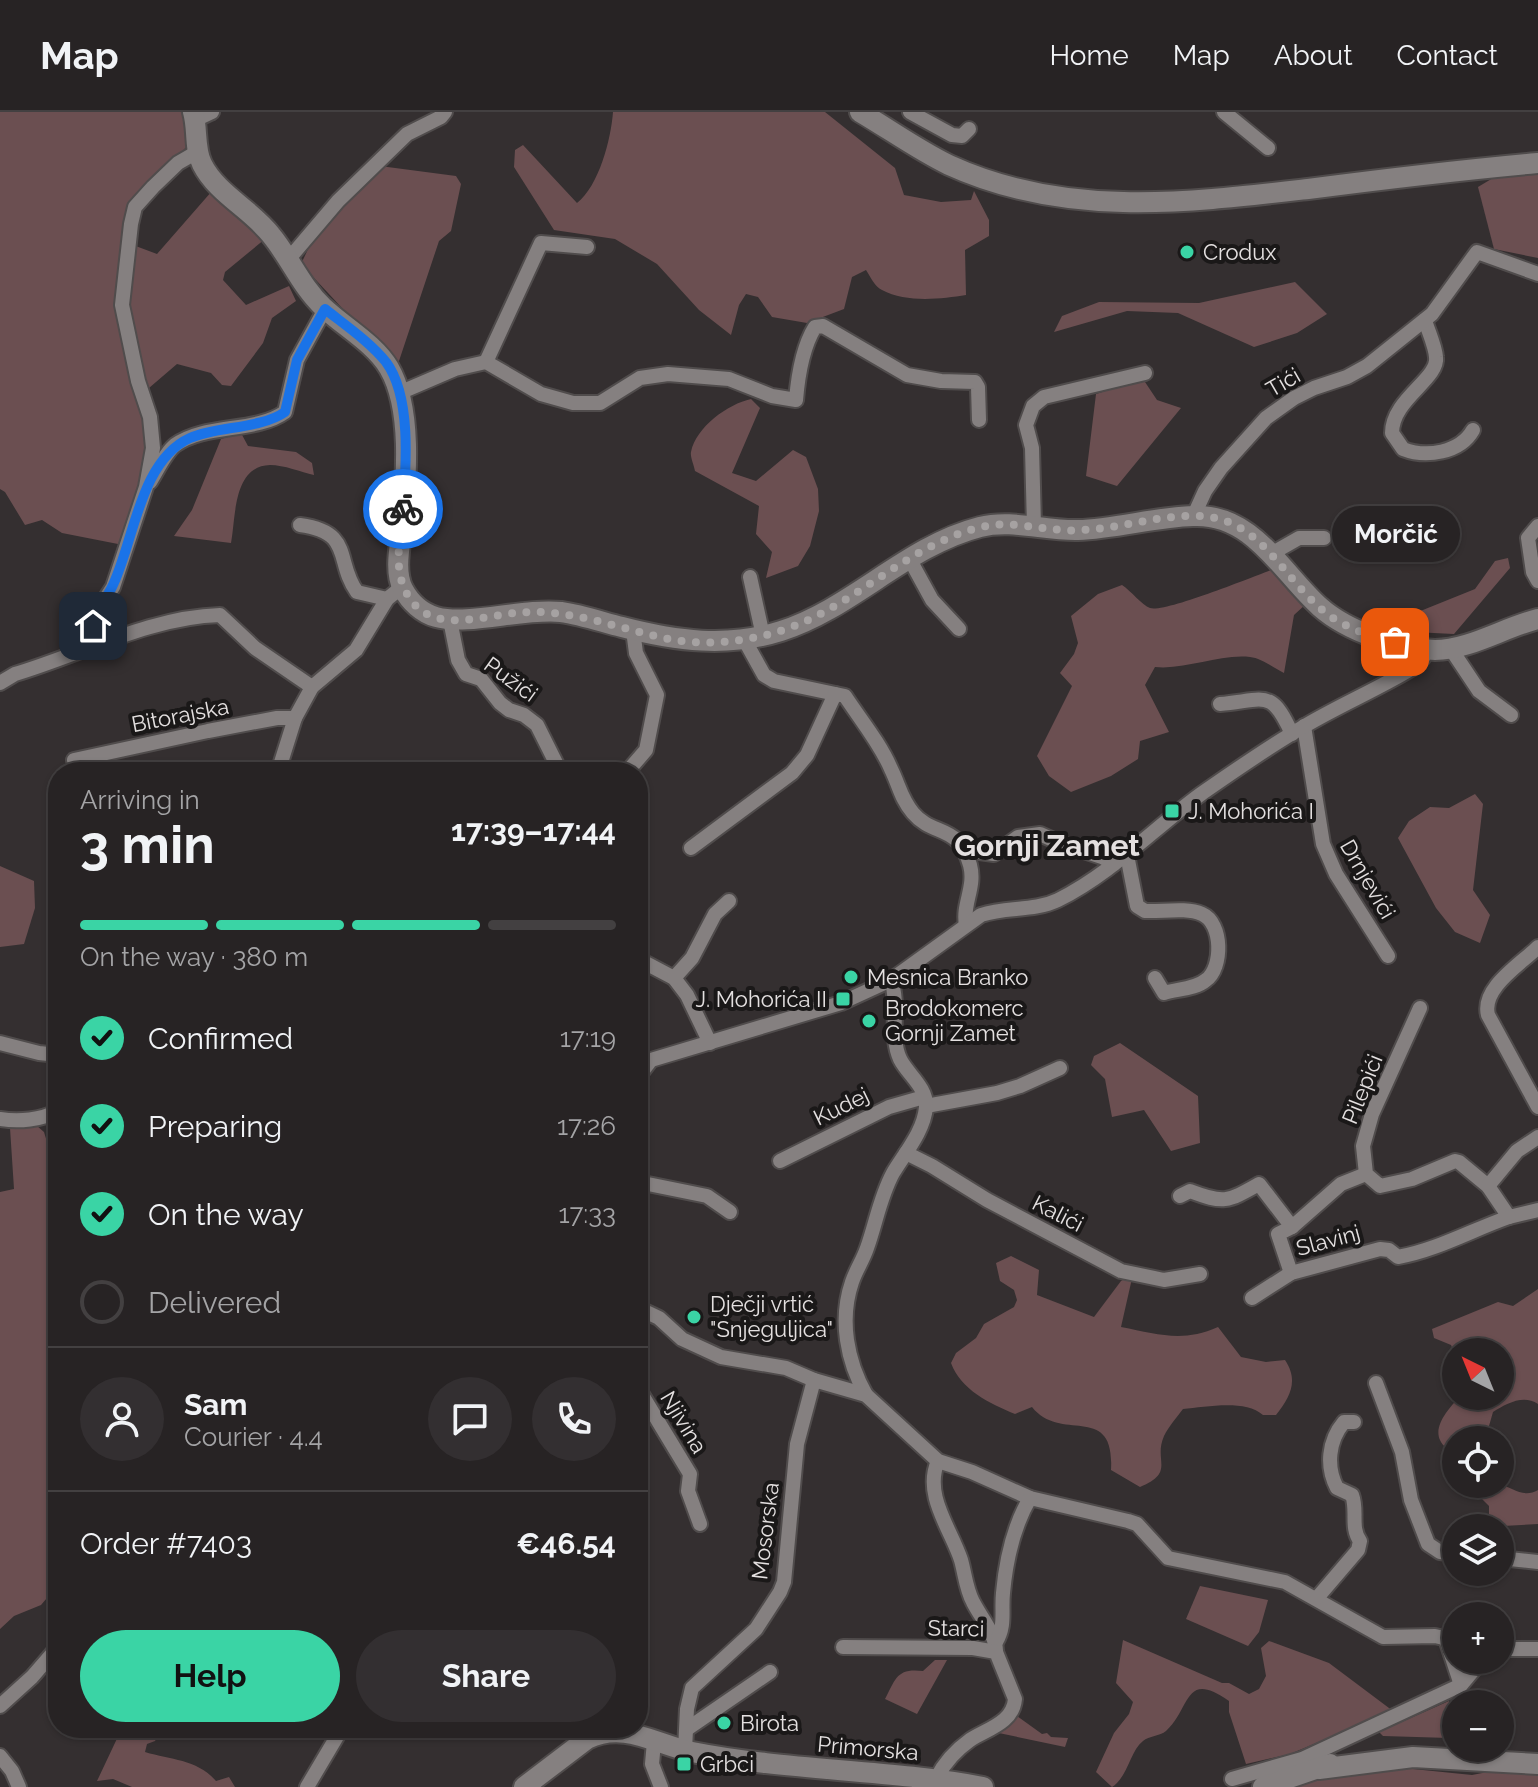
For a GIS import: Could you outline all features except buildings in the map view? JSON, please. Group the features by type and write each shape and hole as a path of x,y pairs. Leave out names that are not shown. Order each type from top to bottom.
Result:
{"street":[{"path":"287,261 338,201 407,134 445,112"},
{"path":"860,112 949,165 1044,194 1092,202 1192,202 1538,163"},
{"path":"910,112 952,135 962,136 969,129"},
{"path":"1224,112 1268,148"},
{"path":"200,115 197,152 210,178 251,213 272,236 287,261 325,309 387,364 399,393 406,465 394,593 356,650 312,687 295,718 281,762"},
{"path":"102,645 94,636 96,613 113,587 146,487 153,448 150,417 138,381 122,305 128,239 135,207 178,163 197,152"},
{"path":"486,362 541,243 587,247"},
{"name":"Tići","path":"1194,515 1198,502 1221,468 1266,418 1294,398 1367,366 1432,314 1477,252 1538,274"},
{"path":"146,487 174,446 193,436 273,418 285,412 297,360 325,309"},
{"path":"1425,320 1437,358 1435,368 1395,414 1392,433 1403,449 1423,454 1463,443 1473,430"},
{"path":"399,393 455,369 486,362 541,394 573,403 600,403 640,378 668,374 729,379 772,396 796,400 798,377 809,336 815,327 823,326 907,375 941,381 975,382 978,387 979,420"},
{"path":"1034,526 1032,448 1026,425 1033,406 1044,397 1145,373"},
{"path":"300,525 312,527 335,540 346,560 350,583 357,592 394,593 426,614 450,620 524,612 561,612 692,641 753,638 814,618 909,558 981,527 1010,524 1083,530 1194,515 1239,526 1333,617 1373,637 1427,649 1451,649 1538,619"},
{"path":"1538,526 1528,538 1533,572 1538,581"},
{"path":"1271,554 1299,538 1324,538"},
{"path":"909,558 932,600 959,629"},
{"path":"750,577 753,638 764,675 786,684 845,696 891,768 902,800 916,817 956,838 965,850 973,879 964,917 966,925"},
{"path":"0,683 15,674 179,618 220,615 255,648 312,687"},
{"name":"Pužići","path":"450,620 458,660 466,674 481,679 500,703 537,725 556,762"},
{"path":"633,630 636,653 657,695 646,750 636,762"},
{"path":"648,1064 651,1060 841,1003 891,980 966,925 996,910 1029,909 1058,900 1127,855 1198,796 1298,730 1411,669 1423,658 1427,649"},
{"path":"1451,649 1479,691 1511,715"},
{"path":"691,848 792,773 807,755 835,694"},
{"path":"1220,704 1268,700 1276,703 1298,730"},
{"name":"Bitorajska","path":"74,760 277,718 295,718"},
{"name":"Drnjevići","path":"1298,730 1323,844 1336,874 1388,956"},
{"path":"965,850 994,854 1018,837 1040,834 1114,864"},
{"path":"1127,855 1137,906 1145,911 1201,914 1212,922 1217,936 1217,964 1211,977 1202,984 1164,993 1155,978"},
{"path":"674,978 692,958 715,914 729,901"},
{"path":"1538,947 1496,986 1485,1006 1538,1107"},
{"path":"648,964 674,978 687,995 710,1043"},
{"path":"891,980 896,995 899,1056 925,1101 918,1131 881,1197 846,1310 850,1356 866,1395 938,1461 972,1472 1030,1498 1137,1524 1168,1558 1285,1582 1383,1637 1442,1638"},
{"name":"Pilepići","path":"1366,1174 1363,1146 1372,1114 1420,1008"},
{"path":"0,1043 48,1054"},
{"name":"Kudej","path":"780,1161 889,1107 997,1093 1060,1068"},
{"path":"0,1119 12,1121 48,1115"},
{"path":"1488,1186 1517,1151 1538,1137"},
{"name":"Kalići","path":"906,1153 1121,1271 1164,1280 1200,1274"},
{"path":"1291,1273 1278,1234 1292,1227 1341,1184 1366,1174 1380,1186 1412,1179 1455,1161 1464,1164 1488,1186 1509,1217 1538,1210"},
{"path":"648,1184 707,1196 730,1212"},
{"path":"1180,1196 1190,1191 1215,1201 1233,1199 1259,1184 1292,1227"},
{"name":"Slavinj","path":"1252,1298 1291,1273 1380,1249 1389,1250 1398,1257 1404,1256 1436,1247 1509,1217"},
{"path":"648,1313 659,1318 682,1339 721,1357 786,1368 814,1380 866,1395"},
{"name":"Mosorska","path":"685,1750 687,1709 692,1688 756,1629 784,1582 797,1444 814,1380"},
{"path":"1376,1383 1402,1452 1411,1500 1428,1544 1442,1552"},
{"name":"Njivina","path":"648,1405 690,1474 688,1491 700,1524"},
{"path":"1317,1598 1337,1579 1358,1550 1360,1541 1354,1533 1355,1502 1352,1495 1337,1488 1331,1477 1330,1462 1337,1430 1344,1422 1354,1422"},
{"path":"938,1461 934,1476 942,1521 961,1559 970,1597 996,1647"},
{"name":"Starci","path":"936,1779 957,1751 1008,1717 1014,1707 1015,1699 996,1647 1004,1623 1002,1596 1012,1541 1020,1514 1030,1498"},
{"path":"1514,1559 1538,1562"},
{"name":"Starci","path":"843,1647 996,1647"},
{"path":"1514,1649 1538,1649"},
{"path":"0,1706 48,1659"},
{"path":"687,1729 770,1672"},
{"path":"1459,1674 1461,1685"},
{"path":"1232,1779 1302,1759 1461,1685 1470,1674"},
{"path":"307,1787 336,1738"},
{"name":"Primorska","path":"524,1787 587,1738"},
{"name":"Primorska","path":"645,1738 685,1750 786,1766 904,1781 936,1779 983,1787"},
{"path":"654,1742 652,1764 661,1787"},
{"path":"1263,1787 1373,1751 1442,1746"},
{"path":"1514,1751 1538,1754"},
{"path":"0,1756 19,1787"},
{"path":"1319,1769 1413,1757 1538,1764"}],"shaded area":[{"path":"0,112 182,112 187,120 189,144 146,191 133,245 157,254 212,191 265,239 225,272 223,280 246,305 289,286 296,301 272,318 263,343 231,386 222,385 211,373 177,364 149,388 154,445 134,516 118,544 62,533 42,520 25,525 0,489"},
{"path":"613,112 825,112 895,168 904,195 941,202 971,200 974,191 989,220 989,236 965,250 966,295 935,299 902,297 879,289 866,270 852,277 844,309 807,323 772,317 758,297 746,294 739,305 731,335 699,310 657,264 615,239 554,230 514,167 515,150 523,145 577,203 598,174 607,148"},
{"path":"380,166 456,176 461,184 451,231 439,241 397,367 301,264 310,245"},
{"path":"1538,174 1538,258 1494,249 1478,187 1493,178"},
{"path":"1295,282 1327,314 1297,333 1254,347 1178,313 1127,311 1054,332 1062,316 1099,302 1199,303"},
{"path":"1143,379 1157,400 1181,408 1117,486 1086,476 1096,394"},
{"path":"751,399 760,408 732,473 756,481 793,450 806,457 818,489 819,511 810,546 798,566 766,578 772,552 756,534 759,506 695,471 691,454 699,434 714,418"},
{"path":"241,433 248,446 296,452 312,463 314,475 275,465 258,468 249,474 238,494 231,543 174,536 192,510 221,439"},
{"path":"1508,558 1510,568 1454,634 1393,631 1370,619 1377,612 1403,618 1475,589 1495,561"},
{"path":"1274,569 1306,604 1294,615 1284,673 1250,657 1155,667 1145,685 1169,732 1140,741 1138,759 1111,776 1071,792 1049,776 1037,756 1072,686 1060,673 1078,643 1071,616 1098,594 1122,585 1150,608 1159,608 1191,600"},
{"path":"1475,794 1483,804 1473,890 1490,915 1480,943 1455,932 1436,908 1398,838 1409,821 1430,807 1449,808"},
{"path":"0,866 34,881 35,908 24,944 0,947"},
{"path":"1120,1043 1198,1096 1200,1143 1171,1151 1144,1110 1112,1117 1105,1079 1091,1065 1094,1056"},
{"path":"37,1126 44,1132 48,1145 48,1597 41,1605 14,1616 0,1629 0,1192 14,1189 10,1128"},
{"path":"1011,1256 1039,1270 1037,1295 1094,1317 1121,1281 1133,1274 1121,1327 1181,1336 1218,1327 1241,1357 1266,1362 1285,1360 1292,1382 1289,1395 1276,1415 1263,1415 1236,1406 1183,1409 1164,1436 1161,1471 1151,1482 1140,1487 1111,1470 1110,1449 1104,1436 1095,1430 1057,1423 1044,1418 1032,1407 1015,1414 977,1394 956,1372 951,1363 956,1353 976,1338 984,1324 1014,1307 1017,1300 1014,1290 1000,1281 996,1263"},
{"path":"1538,1289 1538,1404 1526,1400 1514,1402 1514,1338 1442,1338 1442,1341 1434,1338 1432,1329 1498,1302 1513,1306"},
{"path":"1449,1410 1497,1410 1489,1426 1442,1426 1442,1442 1438,1435 1441,1421"},
{"path":"1514,1490 1523,1493 1538,1490 1538,1524 1514,1525 1514,1514 1489,1514 1489,1506 1481,1498 1514,1498"},
{"path":"1200,1586 1268,1600 1259,1632 1248,1646 1186,1619"},
{"path":"1123,1640 1249,1694 1259,1689 1266,1676 1261,1648 1269,1641 1329,1663 1393,1711 1290,1754 1246,1764 1229,1712 1229,1701 1214,1692 1196,1690 1166,1731 1145,1739 1139,1745 1122,1777 1112,1787 1096,1772 1133,1702 1116,1683"},
{"path":"935,1660 947,1660 917,1714 885,1699 898,1676 908,1671 923,1671"},
{"path":"1442,1704 1442,1738 1383,1736 1379,1732"},
{"path":"1017,1716 1042,1734 1068,1738 1065,1747 994,1732"},
{"path":"117,1738 157,1738 147,1744 145,1752 192,1764 216,1781 229,1777 235,1787 132,1787 113,1779 97,1781"},
{"path":"1367,1769 1413,1769 1472,1775 1498,1770 1538,1773 1538,1787 1293,1787 1307,1780 1337,1773"}],"way so far":[{"path":"403,509 398,564 402,587 426,614 450,620 524,612 561,612 671,639 731,641 767,635 814,618 909,558 981,527 1010,524 1083,530 1194,515 1239,526 1255,537 1333,617 1373,637 1395,642"}],"place":[{"name":"Crodux","path":"1187,252"},
{"name":"Morčić","path":"1395,642"},
{"name":"J. Mohorića I","path":"1172,811"},
{"name":"Mesnica Branko","path":"851,977"},
{"name":"J. Mohorića II","path":"843,999"},
{"name":"Brodokomerc Gornji Zamet","path":"869,1021"},
{"name":"Dječji vrtić \"Snjeguljica\"","path":"694,1317"},
{"name":"Birota","path":"724,1723"},
{"name":"Grbci","path":"684,1764"}],"district":[{"name":"Gornji Zamet","path":"1047,846"}],"route":[{"path":"93,626 96,613 113,587 146,487 174,446 193,436 273,418 285,412 297,360 325,309 378,354 393,376 403,421 406,465 403,509"}]}
